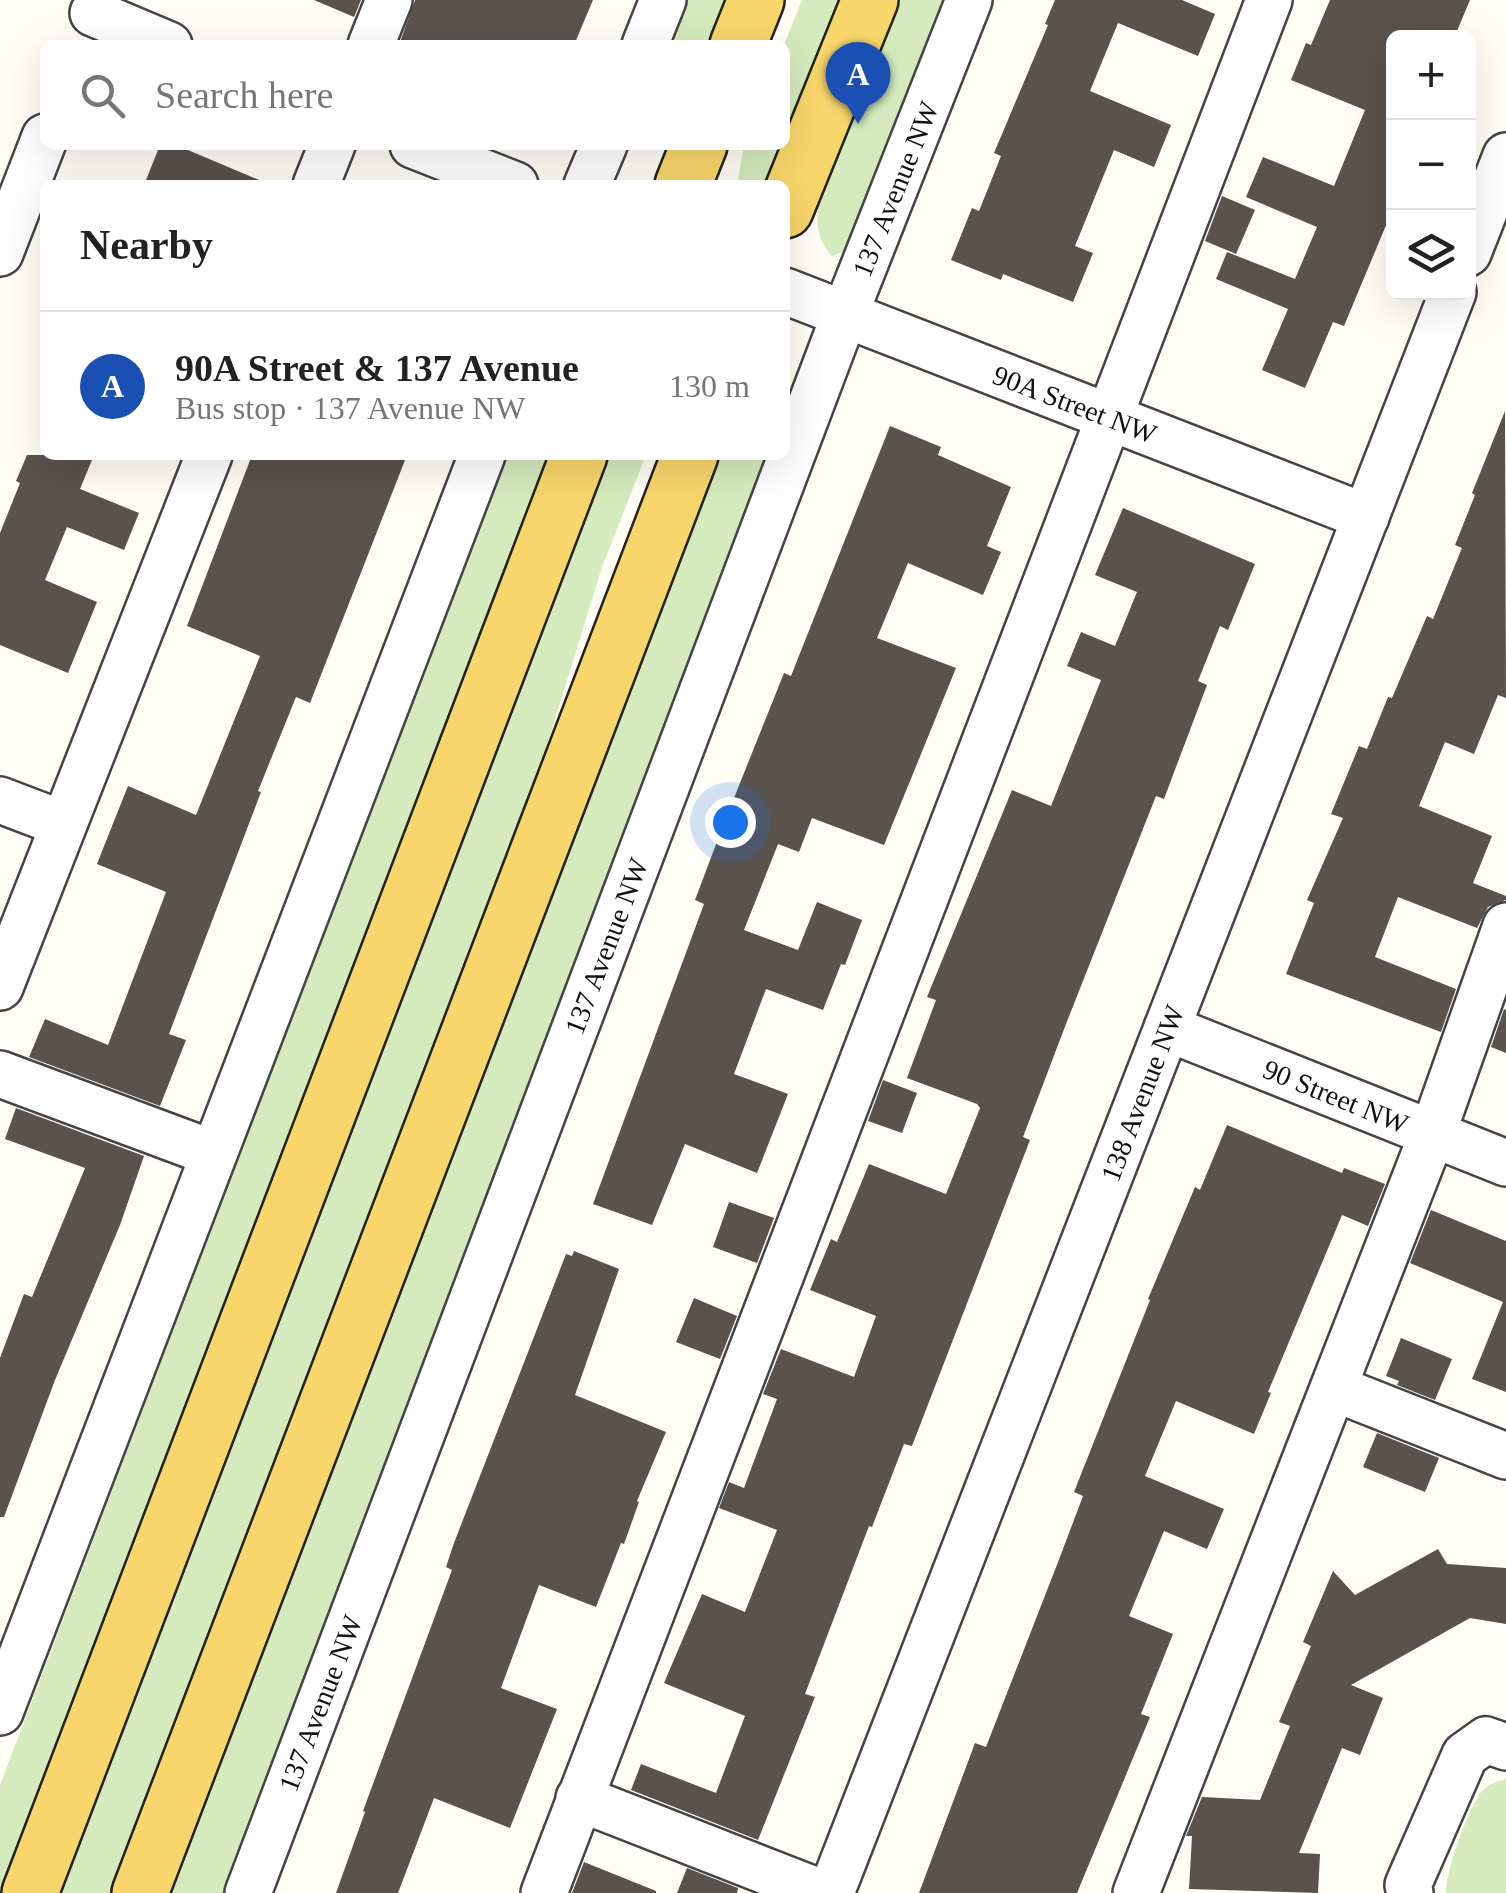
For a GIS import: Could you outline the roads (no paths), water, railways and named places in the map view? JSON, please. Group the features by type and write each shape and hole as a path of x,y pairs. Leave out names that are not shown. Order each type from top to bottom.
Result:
{"main road":[{"path":"740,40 756,0"},
{"path":"790,198 870,0"},
{"path":"684,180 696,150"},
{"path":"30,1893 576,460"},
{"path":"140,1893 688,460"}],"street":[{"path":"373,40 389,0"},
{"path":"647,40 663,0"},
{"name":"137 Avenue NW","path":"790,459 969,0"},
{"path":"544,1893 1269,0"},
{"path":"91,19 155,40"},
{"path":"0,253 40,150"},
{"path":"318,180 330,150"},
{"path":"426,150 502,180"},
{"path":"589,180 602,150"},
{"path":"1476,233 1506,156"},
{"name":"90A Street NW","path":"790,292 1366,517"},
{"name":"138 Avenue NW","path":"831,1893 1450,300"},
{"path":"0,987 207,460"},
{"path":"0,1712 480,460"},
{"name":"137 Avenue NW","path":"248,1893 790,460"},
{"path":"0,800 63,824"},
{"path":"1136,1893 1432,1135 1506,926"},
{"name":"90 Street NW","path":"1167,1028 1506,1163"},
{"path":"0,1074 212,1152"},
{"path":"1334,1388 1506,1456"},
{"path":"1410,1893 1408,1885 1465,1755 1486,1740 1506,1747"},
{"path":"580,1798 822,1893"}],"place":[{"name":"90A Street & 137 Avenue","path":"858,124"}]}
